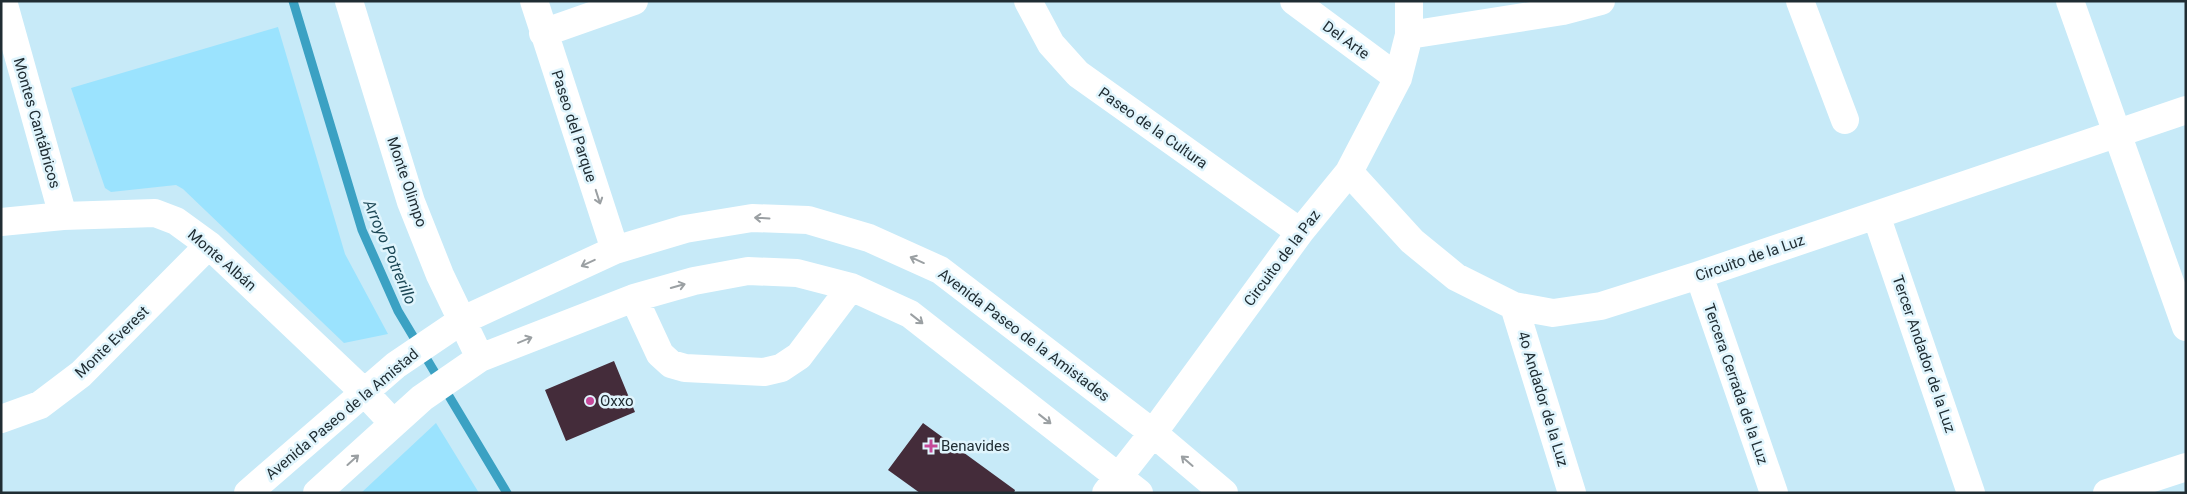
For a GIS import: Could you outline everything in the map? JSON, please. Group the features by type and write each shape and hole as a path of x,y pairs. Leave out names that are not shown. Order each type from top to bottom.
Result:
{"street":[{"name":"Montes Cantábricos","path":"3,1 63,216"},
{"name":"Monte Olimpo","path":"349,1 411,202 440,275 461,321 469,364"},
{"name":"Paseo del Parque","path":"534,1 615,250"},
{"path":"543,33 634,1"},
{"name":"Paseo de la Cultura","path":"1028,1 1051,44 1078,74 1300,232"},
{"name":"Del Arte","path":"1294,1 1398,78"},
{"name":"Circuito de la Paz","path":"1112,485 1154,432 1300,232 1349,172 1398,78 1409,35 1409,1"},
{"path":"1409,35 1563,11 1601,1"},
{"path":"1800,1 1845,120"},
{"path":"2070,1 2186,327"},
{"name":"Circuito de la Luz","path":"1349,172 1412,242 1456,277 1514,306 1553,313 1601,306 1699,276 2186,110"},
{"name":"Monte Albán","path":"1,222 63,216 156,213 176,221 209,245 365,393 393,423"},
{"name":"Tercer Andador de la Luz","path":"1876,215 1971,493"},
{"name":"Avenida Paseo de la Amistades","path":"461,321 615,250 685,228 752,218 808,220 869,238 940,270 1154,432 1224,493"},
{"name":"Monte Everest","path":"1,419 40,405 81,374 209,245"},
{"path":"317,493 422,398 469,364 634,298 694,281 748,271 797,273 851,287 910,314 1112,485 1139,493"},
{"name":"Tercera Cerrada de la Luz","path":"1699,276 1774,493"},
{"path":"634,298 660,354 671,364 684,368 764,372 780,368 799,356 851,287"},
{"name":"4o Andador de la Luz","path":"1514,306 1572,493"},
{"name":"Avenida Paseo de la Amistad","path":"266,487 396,365 461,321"},
{"path":"2115,492 2186,467"}],"shaded area":[{"path":"278,27 345,254 388,334 344,343 183,189 176,185 111,192 105,188 71,88"},
{"path":"436,423 479,493 361,493"}],"building":[{"name":"Oxxo","path":"614,361 635,412 566,441 545,390"},
{"name":"Benavides","path":"923,423 1015,490 1014,493 920,493 888,470"}],"waterway":[{"name":"Arroyo Potrerillo","path":"293,1 362,230 398,311 507,493"}],"place":[{"name":"Oxxo","path":"590,401"},
{"name":"Benavides","path":"931,446"}]}
